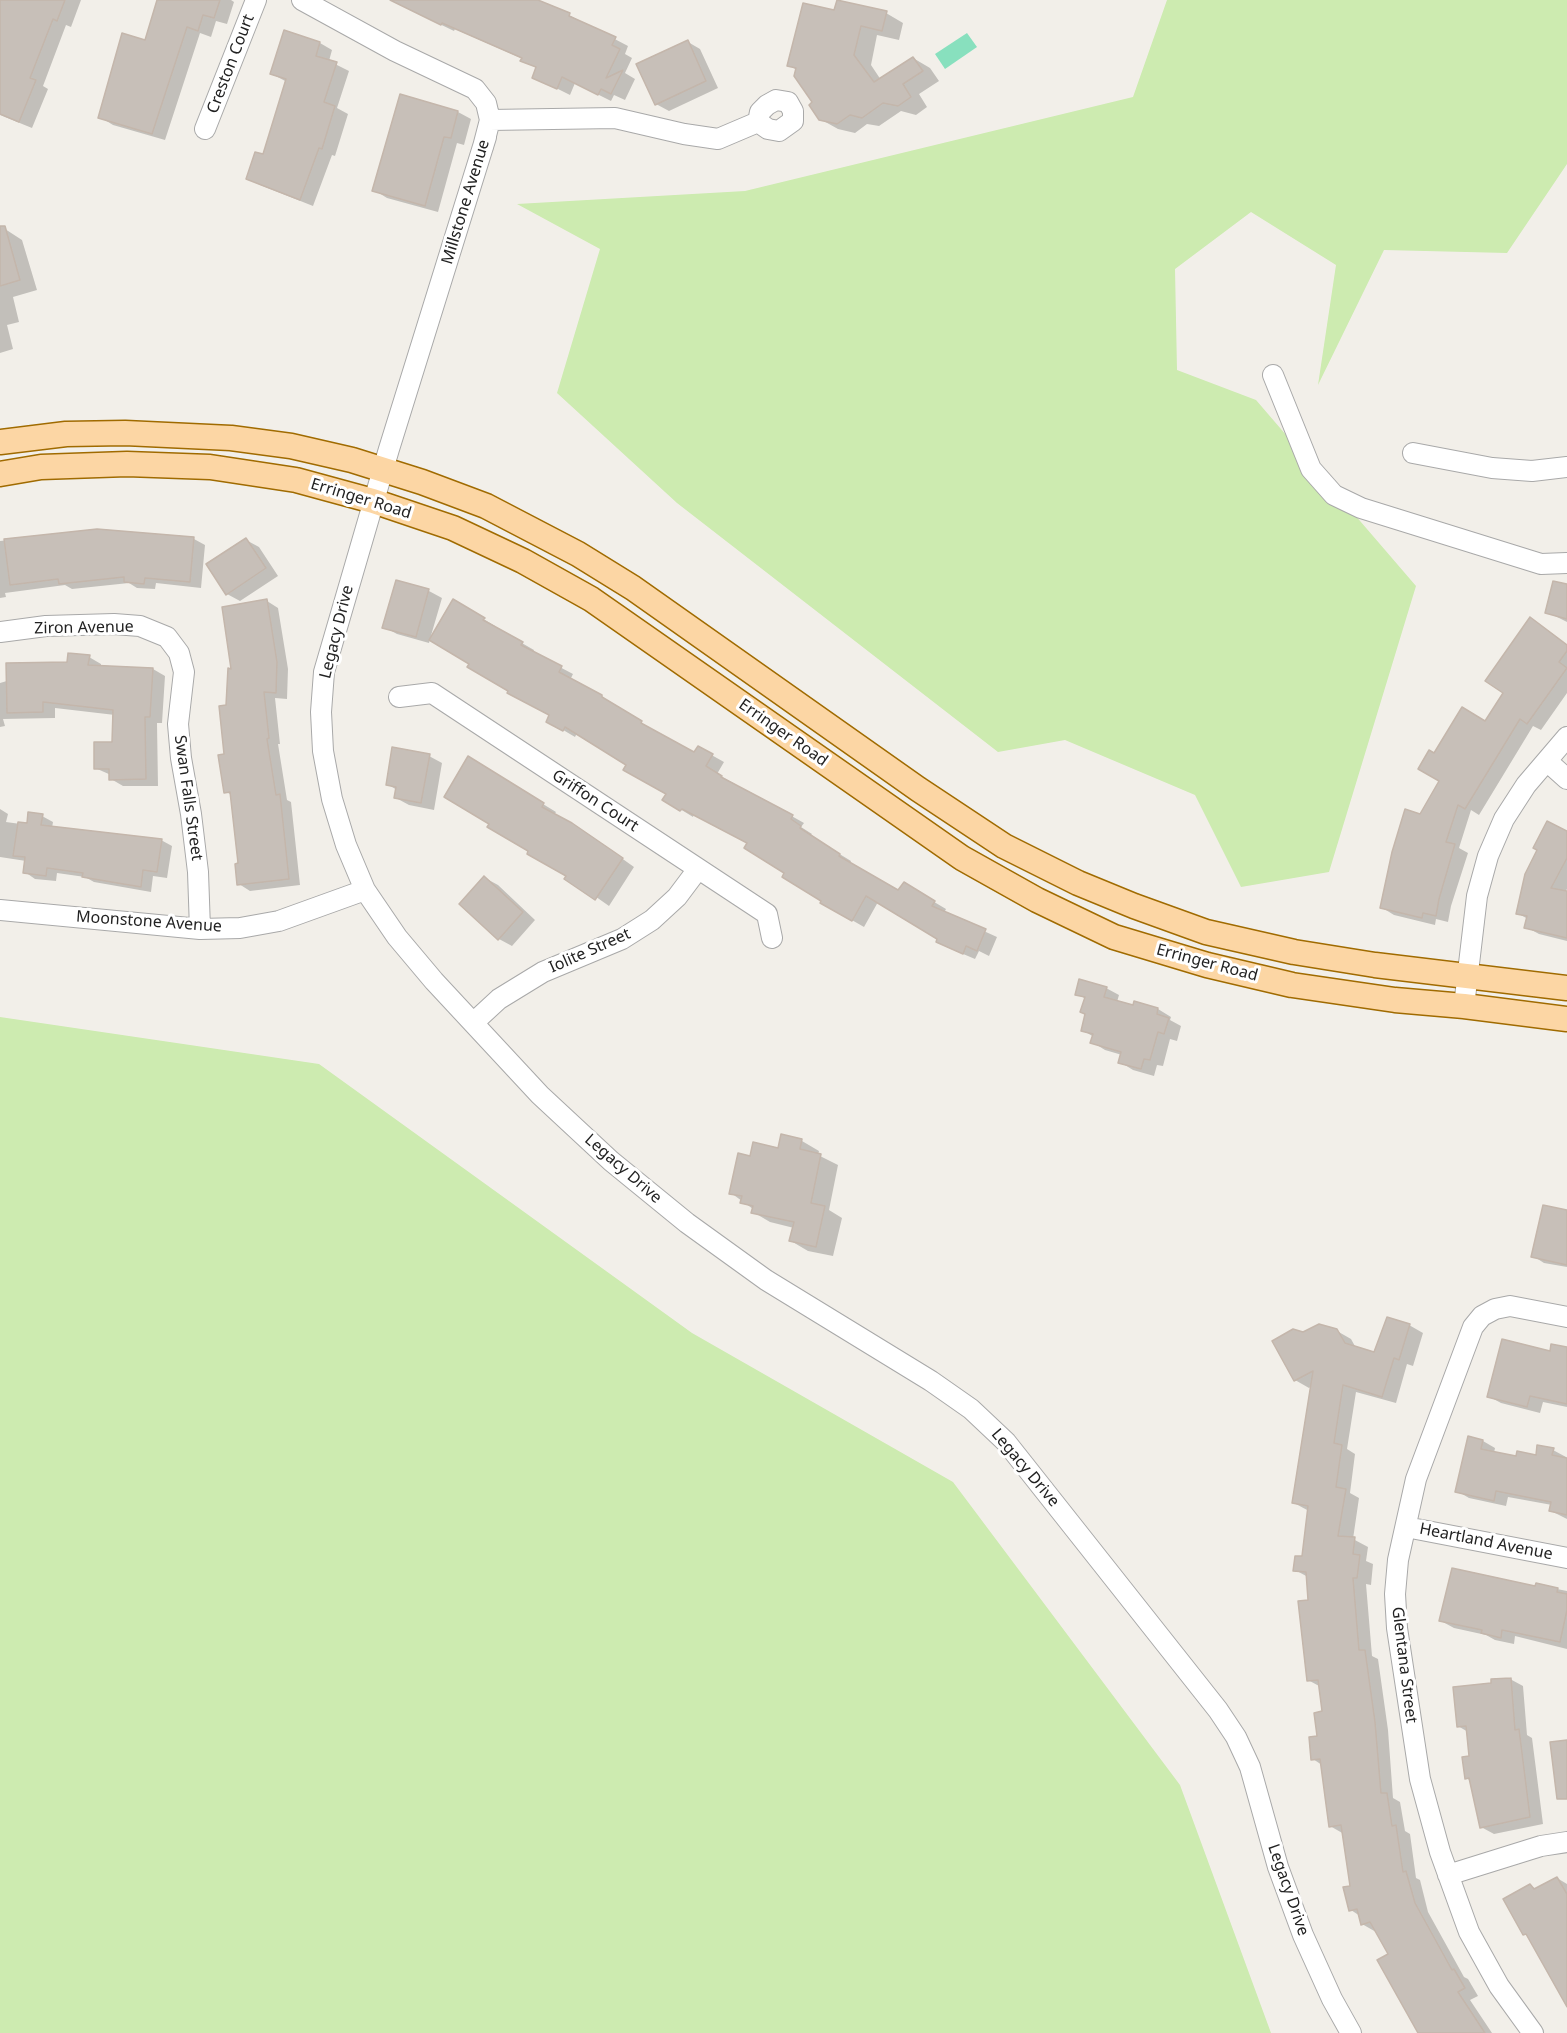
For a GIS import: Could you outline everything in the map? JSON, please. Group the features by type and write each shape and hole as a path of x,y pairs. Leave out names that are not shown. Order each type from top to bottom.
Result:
{"main road":[{"name":"Erringer Road","path":"0,442 66,434 125,432 221,437 291,446 422,482 486,506 578,554 633,588 966,821 1004,846 1078,884 1206,932 1294,952 1375,965 1567,988"},
{"name":"Erringer Road","path":"0,474 41,468 127,464 210,467 296,480 373,501 453,528 523,561 591,598 962,858 1036,900 1114,937 1207,965 1292,985 1395,1000 1567,1019"}],"street":[{"name":"Creston Court","path":"205,129 256,0"},
{"name":"Millstone Avenue","path":"302,0 395,51 476,89 486,103 488,129 383,470"},
{"path":"488,129 550,118 615,118 684,134 718,139 758,122"},
{"path":"1273,375 1311,468 1334,495 1361,508 1541,564 1567,563"},
{"path":"1413,453 1492,468 1532,471 1567,467"},
{"name":"Legacy Drive","path":"383,470 324,672 321,712 323,751 332,799 346,845 365,890 412,955 434,981 540,1095 611,1161 687,1223 766,1280 931,1381 971,1409 1006,1442 1211,1701 1236,1737 1250,1767 1278,1867 1302,1935 1351,2033"},
{"name":"Ziron Avenue","path":"0,632 46,626 114,624 140,627 167,637"},
{"name":"Swan Falls Street","path":"167,637 179,652 184,672 178,724 198,872 200,929"},
{"name":"Griffon Court","path":"399,697 432,693 767,914 772,938"},
{"path":"1464,1006 1477,896 1488,856 1510,810 1526,785 1567,737"},
{"path":"1548,762 1567,778"},
{"name":"Iolite Street","path":"473,1023 499,999 543,972 622,939 652,920 677,897 698,869"},
{"name":"Moonstone Avenue","path":"0,910 200,929 240,928 279,921 365,890"},
{"name":"Glentana Street","path":"1533,2033 1499,1986 1474,1941 1448,1875 1420,1779 1397,1628 1395,1594 1398,1560 1416,1479 1473,1327 1482,1316 1496,1309 1510,1306 1567,1317"},
{"name":"Heartland Avenue","path":"1406,1527 1567,1558"},
{"path":"1448,1875 1541,1846 1567,1842"}],"green space":[{"path":"1167,0 1567,0 1567,164 1507,253 1384,250 1318,385 1336,265 1251,212 1175,269 1177,370 1256,400 1416,586 1329,872 1241,887 1195,795 1065,740 998,752 677,503 557,393 600,249 517,204 745,191 1133,97"},
{"path":"967,33 977,47 945,69 935,54"},
{"path":"0,1017 319,1064 692,1333 953,1482 1180,1785 1271,2033 0,2033"}],"building":[{"path":"0,0 65,0 57,21 53,19 30,78 36,80 19,122 0,114"},
{"path":"157,0 220,0 214,18 203,15 198,31 187,27 152,134 98,118 122,33 145,40"},
{"path":"390,0 538,0 570,13 569,16 616,37 612,45 620,49 606,78 623,70 611,94 601,89 598,95 562,77 557,89 532,78 536,67 520,61 522,58 442,23 441,25"},
{"path":"837,0 887,11 882,31 861,26 854,55 874,82 913,57 923,71 903,84 911,97 898,106 883,103 862,118 850,115 837,124 819,120 809,105 812,102 794,76 796,68 787,66 803,3 834,10"},
{"path":"284,30 320,42 316,56 337,62 324,102 335,106 322,149 319,148 300,200 246,179 255,152 263,154 286,79 270,74"},
{"path":"688,40 706,81 655,105 636,64"},
{"path":"400,94 458,111 451,138 444,137 425,206 372,191"},
{"path":"0,226 5,226 20,280 0,286"},
{"path":"97,529 194,537 190,582 145,578 144,584 124,582 124,577 59,584 58,579 10,585 4,539"},
{"path":"246,538 266,568 226,595 206,564"},
{"path":"396,580 429,589 416,637 382,628"},
{"path":"1553,581 1567,584 1567,619 1545,613"},
{"path":"267,599 277,662 276,693 264,692 269,738 267,739 276,795 280,794 289,879 237,885 235,864 238,863 230,792 224,793 218,755 224,754 219,706 226,705 228,668 231,669 222,607"},
{"path":"453,599 485,618 483,620 523,642 521,645 562,666 559,672 602,695 642,721 641,723 694,752 698,746 713,754 706,766 721,777 793,815 791,819 801,826 800,828 840,854 839,856 898,890 904,882 935,901 932,906 986,929 977,951 966,946 963,954 936,942 937,939 866,896 852,921 782,877 784,873 744,848 747,843 662,800 666,794 623,770 626,765 565,727 563,731 546,722 549,715 507,693 508,691 467,667 469,664 429,640"},
{"path":"1530,617 1567,645 1567,651 1559,662 1567,668 1527,724 1520,719 1465,809 1458,805 1446,842 1455,844 1436,916 1423,913 1422,918 1380,908 1392,852 1405,809 1420,814 1439,781 1418,769 1429,750 1434,753 1462,707 1485,721 1503,693 1485,681"},
{"path":"68,653 90,655 88,665 153,668 150,717 145,717 146,779 109,780 109,769 94,769 94,742 112,742 113,710 43,702 43,712 7,713 6,663 67,662"},
{"path":"392,747 430,754 421,803 394,798 396,787 386,785"},
{"path":"468,756 544,803 542,807 572,823 623,858 595,900 564,879 566,876 527,854 528,851 487,827 489,824 444,797"},
{"path":"28,812 43,814 41,825 162,839 157,872 143,870 141,887 82,877 83,873 47,868 46,876 23,873 25,857 13,856 18,822 27,823"},
{"path":"1547,821 1567,831 1567,858 1551,888 1567,891 1567,938 1524,928 1527,916 1516,914 1525,874 1537,850 1533,848"},
{"path":"484,876 523,912 498,940 459,904"},
{"path":"1079,979 1107,987 1104,997 1133,1005 1134,1001 1158,1008 1157,1014 1169,1018 1164,1034 1158,1032 1150,1060 1144,1059 1141,1069 1118,1063 1121,1052 1090,1043 1093,1034 1081,1031 1085,1014 1080,1012 1085,997 1075,995"},
{"path":"781,1134 802,1139 800,1149 821,1154 811,1203 825,1206 816,1247 789,1241 794,1222 751,1213 753,1206 740,1203 742,1196 729,1194 738,1153 750,1156 753,1142 778,1148"},
{"path":"1543,1205 1567,1210 1567,1265 1531,1257"},
{"path":"1387,1317 1410,1324 1399,1360 1394,1358 1382,1397 1343,1385 1334,1443 1342,1445 1336,1487 1346,1489 1338,1536 1355,1537 1353,1554 1360,1555 1357,1578 1353,1578 1359,1650 1365,1650 1375,1722 1381,1793 1387,1793 1392,1826 1396,1825 1403,1872 1406,1871 1415,1903 1452,1970 1454,1969 1465,1988 1458,1992 1485,2033 1418,2033 1377,1960 1388,1954 1370,1922 1361,1925 1357,1909 1349,1911 1343,1887 1350,1886 1341,1825 1329,1827 1320,1759 1311,1760 1309,1737 1317,1736 1314,1713 1322,1711 1318,1680 1307,1681 1298,1601 1308,1600 1306,1572 1293,1571 1295,1556 1302,1556 1308,1506 1292,1503 1313,1371 1294,1381 1272,1341 1293,1329 1303,1332 1319,1324 1337,1329 1345,1343 1374,1352"},
{"path":"1502,1339 1550,1351 1551,1344 1567,1347 1567,1404 1530,1396 1527,1407 1487,1397"},
{"path":"1468,1436 1483,1440 1481,1449 1516,1456 1517,1451 1536,1455 1537,1445 1554,1448 1552,1455 1567,1458 1567,1515 1549,1511 1551,1502 1496,1491 1494,1501 1455,1492"},
{"path":"1452,1568 1535,1586 1536,1583 1558,1588 1557,1592 1567,1594 1567,1610 1560,1642 1502,1630 1501,1638 1481,1633 1482,1630 1439,1621"},
{"path":"1511,1678 1515,1730 1519,1729 1530,1817 1480,1828 1469,1778 1465,1779 1462,1757 1469,1756 1466,1726 1457,1727 1453,1687 1491,1683 1491,1679"},
{"path":"1567,1740 1567,1799 1557,1799 1550,1742"},
{"path":"1557,1877 1567,1894 1567,2007 1526,1934 1523,1935 1503,1899 1530,1884 1534,1889"}]}
